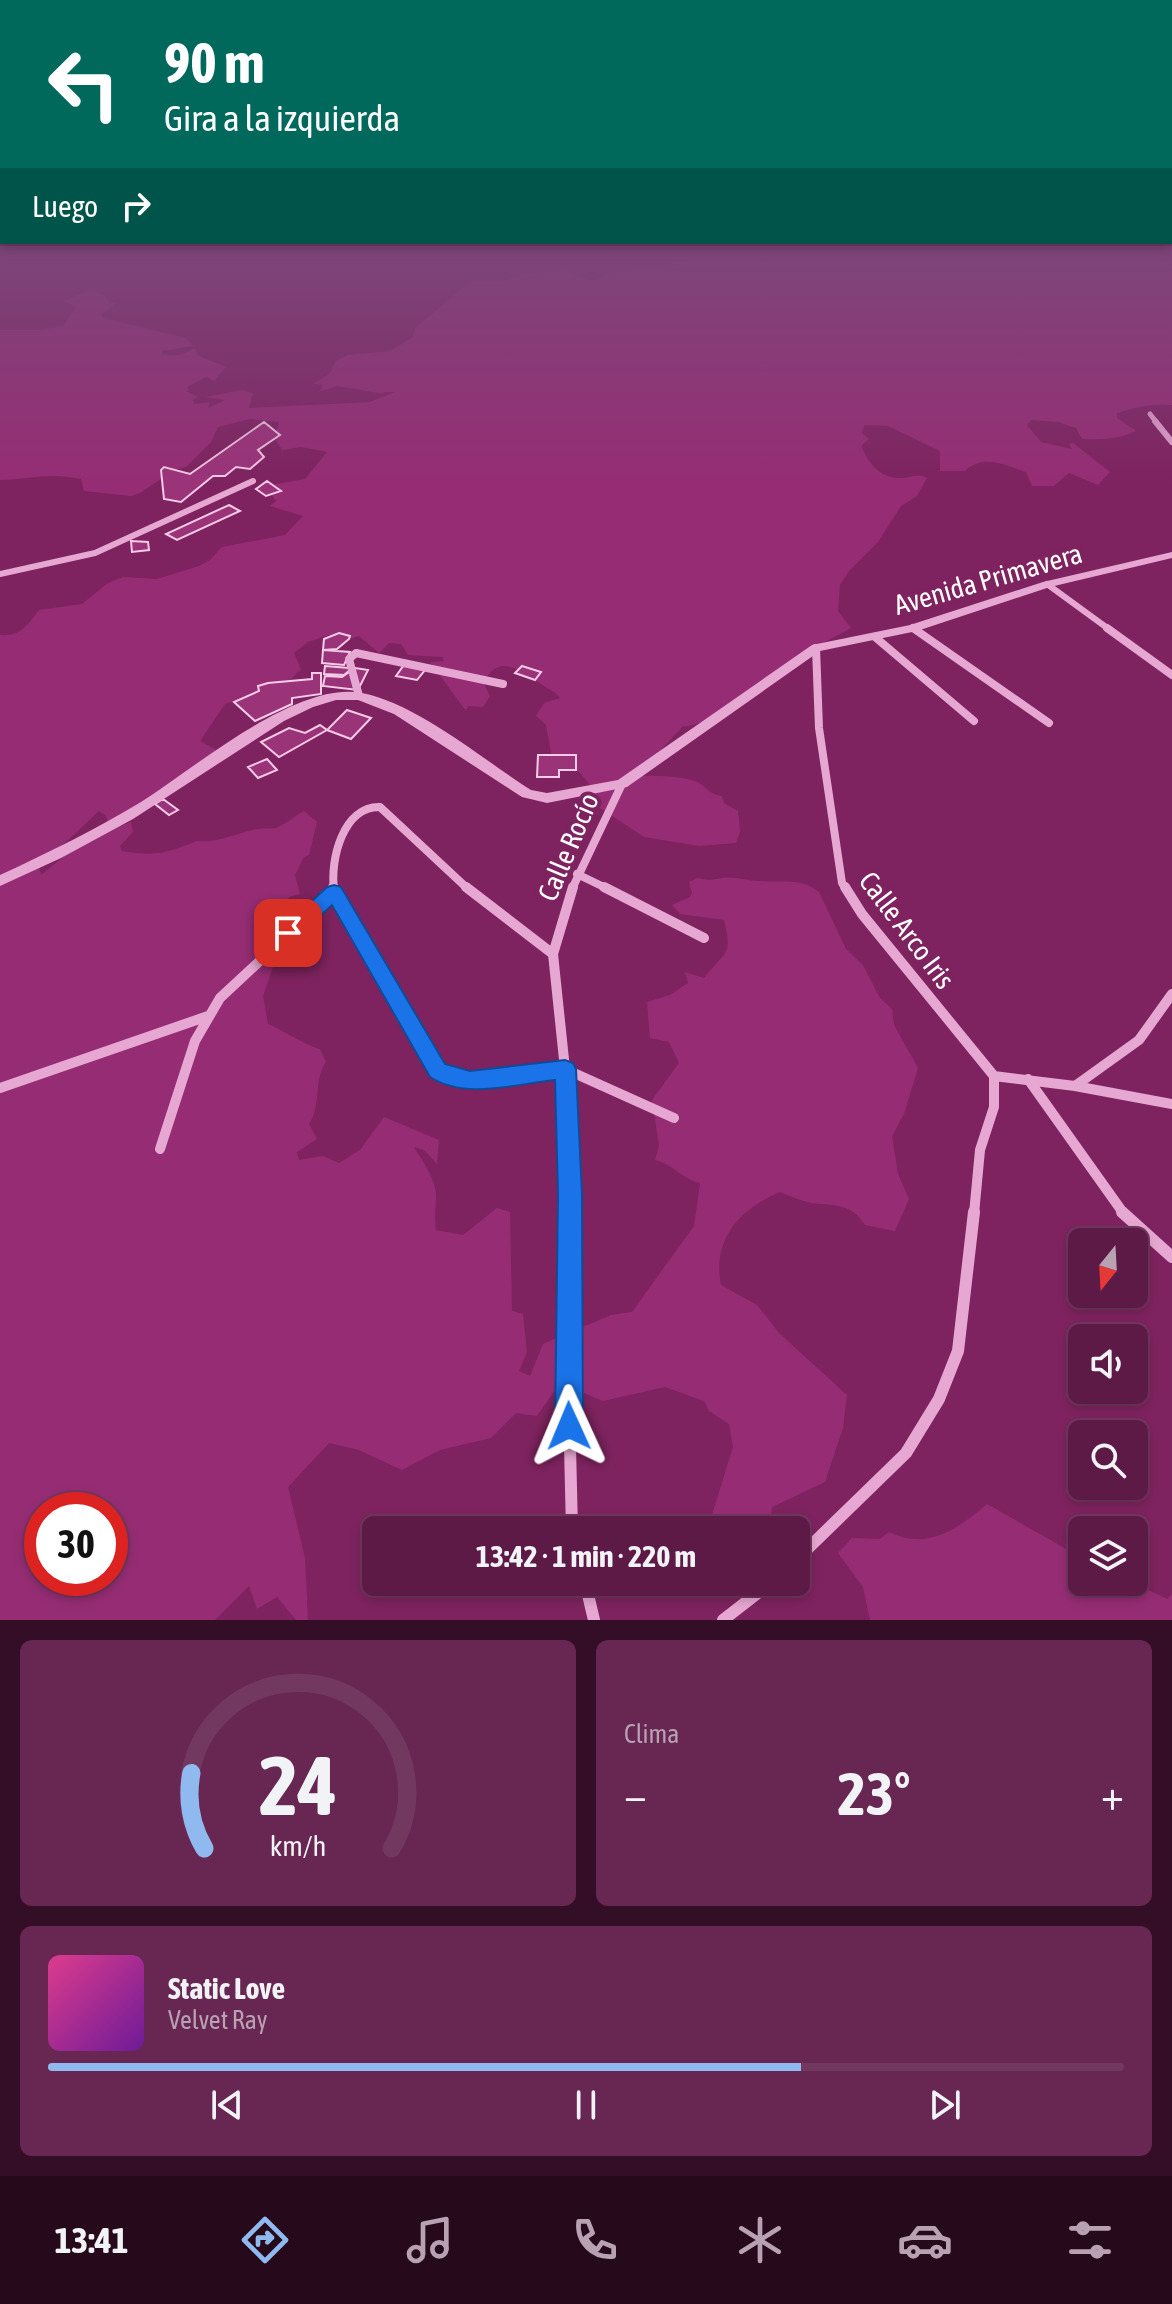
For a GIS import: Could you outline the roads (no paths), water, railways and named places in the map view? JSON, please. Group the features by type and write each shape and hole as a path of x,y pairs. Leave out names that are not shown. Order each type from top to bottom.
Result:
{"street":[{"path":"1150,414 1172,442"},
{"path":"0,574 95,553 253,481"},
{"name":"Avenida Primavera","path":"816,648 913,628 1047,584 1172,555"},
{"path":"1047,584 1172,675"},
{"path":"913,628 1049,723"},
{"path":"875,637 974,721"},
{"name":"Calle Rocío","path":"572,1516 568,1363 570,1194 565,1069 553,954 577,874 622,784 816,648"},
{"name":"Calle Arco Iris","path":"816,648 819,728 837,869 842,883 862,914 994,1076"},
{"path":"359,696 349,659 356,653 503,684"},
{"path":"0,881 67,849 147,804 253,733 321,698 359,696 415,722 527,794 547,798 622,784"},
{"path":"553,954 456,880 380,807 370,806 354,814 332,868 334,892 438,1070 457,1080 470,1080 565,1069 674,1118"},
{"path":"577,874 704,938"},
{"path":"160,1149 195,1041 208,1015 243,975 334,892"},
{"path":"1075,1086 1139,1040 1172,994"},
{"path":"0,1088 208,1015"},
{"path":"810,1546 906,1453 939,1399 958,1351 966,1303 980,1150 994,1107 994,1076 1075,1086 1172,1104"},
{"path":"1028,1079 1127,1219 1172,1257"},
{"path":"588,1596 594,1620"},
{"path":"723,1620 754,1596"}]}
